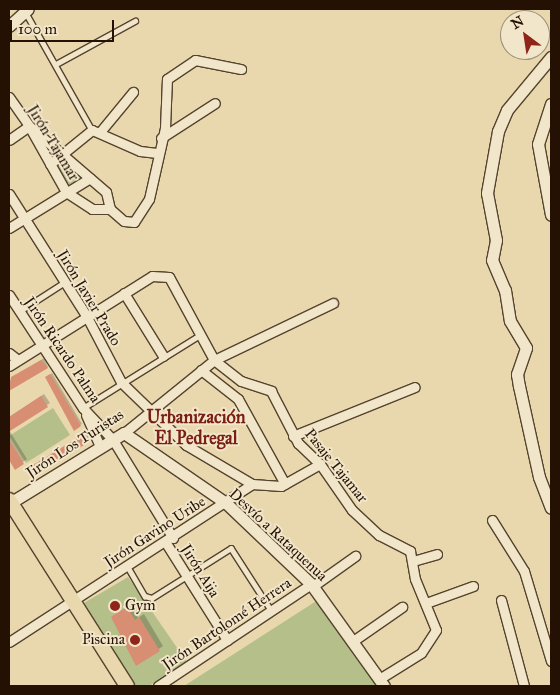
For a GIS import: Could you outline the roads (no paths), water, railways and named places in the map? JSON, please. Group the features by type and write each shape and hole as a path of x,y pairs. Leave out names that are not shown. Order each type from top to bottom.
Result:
{"main road":[{"path":"9,506 127,686"},
{"path":"71,602 119,686"}],"street":[{"path":"9,26 27,11"},
{"path":"551,57 507,110 498,131 486,193 496,240 494,269 505,290 510,321 526,348 517,374 538,477 551,508"},
{"path":"9,140 29,126 111,197 107,210 129,223 138,219 149,199 161,138 167,79 195,60 241,69"},
{"path":"50,164 96,131 133,92"},
{"name":"Jirón Tajamar","path":"9,97 29,126 66,192 107,210"},
{"path":"161,138 215,104"},
{"path":"551,104 538,144 551,214"},
{"path":"96,131 140,151 157,153"},
{"path":"9,228 90,178"},
{"name":"Jirón Javier Prado","path":"9,194 87,317 121,382 148,413 209,462 252,484"},
{"name":"Pasaje Tajamar","path":"124,293 152,276 169,277 214,360 240,381 271,392 293,436 320,464 352,510 379,535 407,546 412,561 413,574 435,623 434,637 421,653 381,683"},
{"path":"9,366 124,293 163,356"},
{"name":"Jirón Ricardo Palma","path":"9,296 83,408 113,440"},
{"name":"Jirón Los Turistas","path":"9,506 124,433 214,360 333,303"},
{"path":"9,353 18,360"},
{"path":"201,370 238,399 285,484"},
{"path":"293,436 415,387"},
{"path":"83,408 100,447"},
{"name":"Desvío a Rataquenua","path":"124,433 226,503 312,585 381,683"},
{"name":"Jirón Aija","path":"113,440 170,540 186,575 226,640"},
{"path":"252,484 265,488 285,484 320,464"},
{"name":"Jirón Gavino Uribe","path":"9,642 170,540 252,484"},
{"path":"492,520 524,571 551,662"},
{"path":"412,561 437,554"},
{"name":"Jirón Bartolomé Herrera","path":"158,686 354,556"},
{"path":"426,603 474,586"},
{"path":"501,600 524,686"},
{"path":"353,641 402,607"}],"lane":[{"path":"27,11 96,131"},
{"path":"56,64 135,21"},
{"path":"19,312 64,282"},
{"path":"83,408 121,382 200,335"},
{"path":"128,567 145,596 152,598 226,549 235,550 271,610"}],"place":[{"name":"Gym","path":"115,606"},
{"name":"Piscina","path":"135,640"}],"district":[{"name":"Urbanización El Pedregal","path":"196,428"}]}
